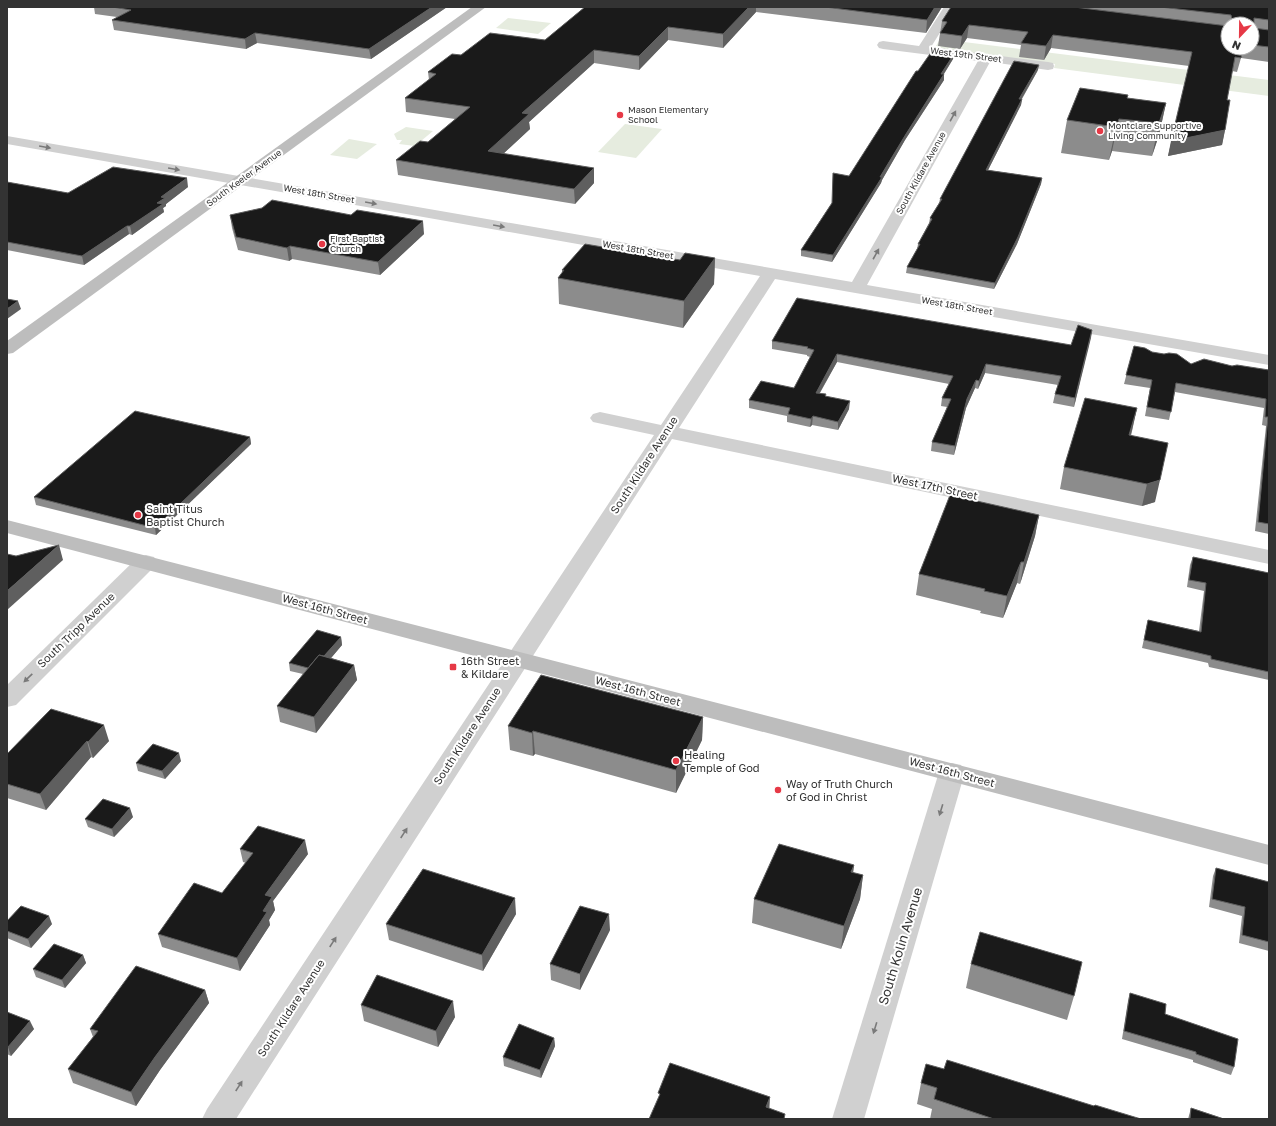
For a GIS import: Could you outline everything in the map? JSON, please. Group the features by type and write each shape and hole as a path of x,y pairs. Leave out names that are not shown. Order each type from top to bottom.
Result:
{"street":[{"name":"South Keeler Avenue","path":"7,349 480,7"},
{"path":"923,50 950,7"},
{"name":"West 19th Street","path":"883,45 1048,66"},
{"name":"South Kildare Avenue","path":"857,288 986,58"},
{"name":"West 18th Street","path":"9,142 1269,360"},
{"name":"South Kildare Avenue","path":"218,1119 770,273"},
{"name":"West 17th Street","path":"600,418 1269,557"},
{"name":"West 16th Street","path":"7,526 1269,855"},
{"name":"South Tripp Avenue","path":"7,699 146,562"},
{"name":"South Kolin Avenue","path":"848,1119 952,772"}],"shaded area":[{"path":"508,18 551,23 538,34 496,28"},
{"path":"940,39 1269,80 1269,96 1054,68 1055,64 942,50 936,46"},
{"path":"625,124 662,129 636,158 598,152"},
{"path":"406,127 433,131 415,146 399,144 402,140 397,140 394,134"},
{"path":"349,139 377,144 357,159 330,155"}],"building":[{"path":"112,7 432,7 369,49 255,33 245,39 112,20 131,10"},
{"path":"585,7 749,7 723,34 668,27 639,56 594,50 522,113 529,114 488,151 594,168 574,189 396,160 420,141 428,142 470,107 405,98 436,74 428,72 452,54 461,55 490,33 545,40"},
{"path":"825,7 935,7 927,20"},
{"path":"951,7 1074,7 1220,25 1220,56 1241,56 1241,58 1235,57 1227,100 1230,100 1225,130 1171,141 1192,52 1053,35 1046,46 1021,43 1028,32 969,25 962,36 940,33 947,22 942,21"},
{"path":"1160,7 1269,7 1269,20 1260,19 1260,16 1231,15"},
{"path":"1260,29 1269,30 1269,47 1260,46"},
{"path":"932,51 954,54 941,74 944,74 880,177 882,177 833,255 801,250 832,203 833,173 849,176 916,71 918,71"},
{"path":"1014,61 1039,65 1019,99 1022,99 986,170 1042,178 1018,237 995,283 907,267 932,219 930,218 942,199 940,199"},
{"path":"1080,88 1128,95 1127,98 1166,103 1159,123 1119,119 1116,127 1067,120"},
{"path":"113,167 187,178 161,197 165,198 157,203 163,204 82,256 7,242 7,182 68,193"},
{"name":"First Baptist Church","path":"272,200 351,215 357,210 423,221 378,262 290,246 287,248 236,237 230,215 262,208"},
{"path":"585,244 680,260 685,253 715,258 684,301 558,278 564,270 562,270"},
{"path":"797,298 1071,345 1078,325 1092,330 1075,398 1055,394 1061,376 986,364 979,381 976,380 967,399 955,446 932,442 951,399 942,398 953,376 837,354 816,393 826,394 825,396 850,401 838,422 813,416 811,419 788,414 790,408 749,400 761,381 794,388 814,350 807,348 808,347 772,341"},
{"path":"7,299 18,301 7,309"},
{"path":"1134,346 1145,348 1152,352 1177,354 1191,364 1204,359 1232,366 1237,365 1269,370 1269,524 1258,522 1268,417 1265,417 1266,399 1176,383 1171,412 1147,407 1152,380 1126,375"},
{"path":"1085,398 1137,408 1129,435 1168,443 1160,480 1147,484 1064,467"},
{"path":"135,411 250,437 155,528 34,497"},
{"path":"950,495 1039,515 1024,562 1021,562 1007,596 984,591 985,589 919,574"},
{"path":"59,545 7,591 7,554 16,556"},
{"path":"1193,557 1269,573 1269,672 1211,659 1211,656 1144,640 1148,620 1201,632 1206,583 1189,580"},
{"path":"317,630 341,637 324,656 319,655 308,668 289,663"},
{"path":"319,655 354,665 314,717 277,706"},
{"path":"541,675 703,717 676,770 533,731 532,733 508,726"},
{"path":"51,709 104,725 88,742 87,741 40,794 7,784 7,754"},
{"path":"153,744 179,753 162,771 136,763"},
{"path":"103,799 130,808 112,829 85,819"},
{"path":"258,826 305,840 265,895 272,897 263,911 267,912 237,958 158,934 194,883 222,893 253,853 240,849"},
{"path":"779,844 854,865 851,872 863,875 844,926 754,899"},
{"path":"1216,868 1269,882 1269,942 1242,935 1245,907 1212,899"},
{"path":"423,869 515,898 482,955 386,924"},
{"path":"21,906 49,916 28,939 7,931 7,921"},
{"path":"580,906 609,914 580,974 550,964"},
{"path":"980,932 1082,962 1074,996 971,964"},
{"path":"54,944 83,955 62,980 33,969"},
{"path":"136,966 205,990 131,1092 68,1069 98,1031 90,1029"},
{"path":"377,975 453,1001 436,1031 361,1005"},
{"path":"1130,993 1166,1004 1165,1014 1238,1039 1234,1067 1196,1054 1196,1052 1124,1031"},
{"path":"7,1012 30,1021 8,1047 7,1047"},
{"path":"519,1024 554,1038 540,1070 503,1057"},
{"path":"947,1060 1094,1106 1095,1105 1141,1119 994,1119 934,1099 937,1088 921,1083 926,1064 944,1069"},
{"path":"670,1063 770,1097 766,1107 785,1114 784,1119 649,1119 660,1094 658,1093"},
{"path":"1191,1108 1224,1119 1190,1119"}],"place":[{"name":"Mason Elementary School","path":"620,115"},
{"name":"Montclare Supportive Living Community","path":"1100,131"},
{"name":"First Baptist Church","path":"322,244"},
{"name":"Saint Titus Baptist Church","path":"138,515"},
{"name":"16th Street & Kildare","path":"453,667"},
{"name":"Healing Temple of God","path":"676,761"},
{"name":"Way of Truth Church of God in Christ","path":"778,790"}]}
